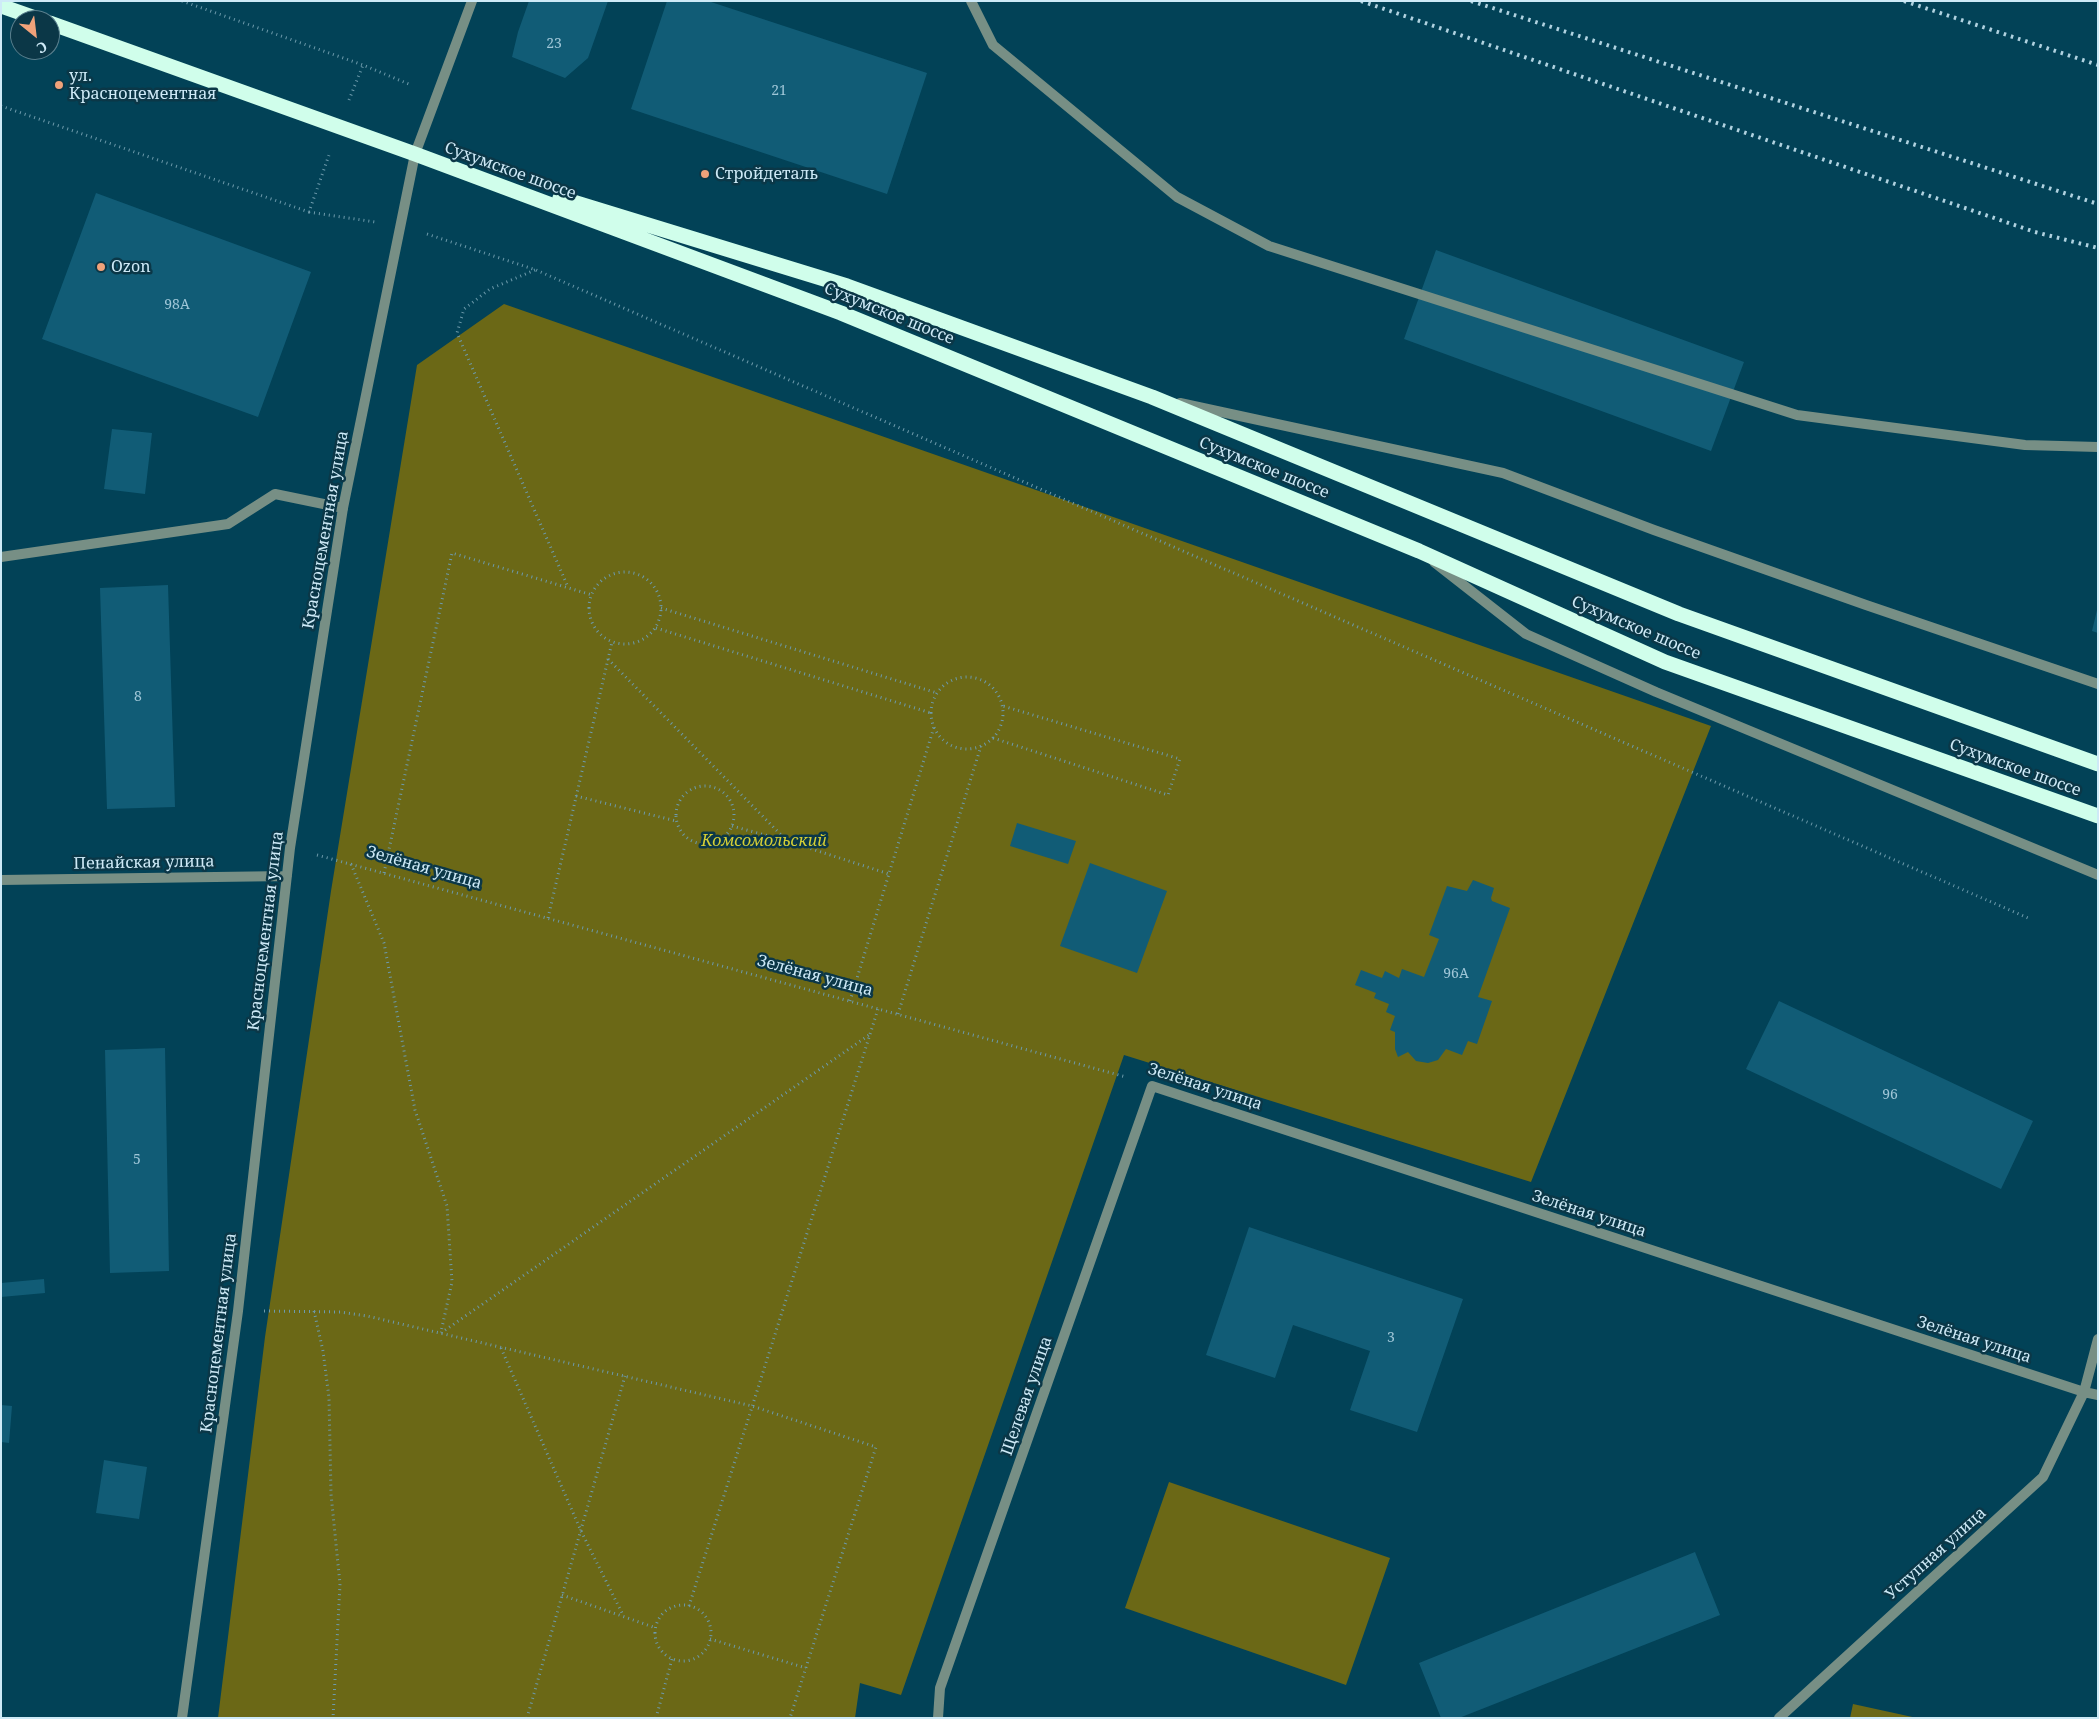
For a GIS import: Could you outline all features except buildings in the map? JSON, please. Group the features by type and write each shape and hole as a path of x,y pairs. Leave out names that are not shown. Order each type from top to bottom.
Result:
{"highway":[{"name":"Сухумское шоссе","path":"60,27 416,154 841,313 1419,551 1665,662 2098,816"},
{"name":"Сухумское шоссе","path":"416,154 847,286 1152,397 1679,614 2098,764"}],"street":[{"name":"Красноцементная улица","path":"182,1718 238,1311 290,848 343,508 416,154 472,1"},
{"path":"971,1 993,45 1177,197 1269,246 1797,416 2025,444 2098,447"},
{"path":"1152,397 1503,473 1654,530 1857,602 2098,684"},
{"path":"1,557 228,524 275,494 343,508"},
{"path":"1419,551 1526,634 1656,692 2098,875"},
{"name":"Пенайская улица","path":"1,880 287,876"},
{"name":"Зелёная улица","path":"1152,1086 2098,1395"},
{"name":"Щелевая улица","path":"940,1717 940,1688 1152,1086"},
{"name":"Уступная улица","path":"1779,1718 2043,1477 2084,1392 2098,1339"}],"path":[{"path":"182,1 363,65 437,95"},
{"path":"309,212 363,65"},
{"path":"1,106 309,212 400,226 536,270 2028,918"},
{"path":"536,270 490,289 464,309 457,333 569,588"},
{"path":"384,873 452,553 592,595"},
{"path":"632,573 645,578 659,594 661,608 656,628 640,641 626,644 612,642 600,634 592,622 590,609 592,595 600,583 611,575 632,573"},
{"path":"661,608 937,694"},
{"path":"656,628 931,714"},
{"path":"548,918 612,642"},
{"path":"608,659 787,841"},
{"path":"967,677 981,680 993,688 1003,706 1000,726 993,738 981,746 968,749 954,746 942,738 934,727 931,714 937,694 954,680 967,677"},
{"path":"993,738 1168,794 1180,759 1003,706"},
{"path":"850,1001 934,727"},
{"path":"898,1014 981,746"},
{"path":"710,786 720,790 729,798 734,809 732,826 721,839 705,844 689,839 681,831 676,821 678,804 684,795 694,788 710,786"},
{"path":"576,796 676,821"},
{"path":"732,826 787,841 889,874"},
{"name":"Зелёная улица","path":"290,848 898,1014 1152,1086"},
{"path":"351,864 384,943 415,1110 447,1206 452,1282 441,1333"},
{"path":"689,1606 878,1009"},
{"path":"441,1333 869,1035"},
{"path":"238,1311 340,1312 367,1316 752,1406 876,1447 790,1718"},
{"path":"314,1311 323,1351 329,1398 331,1494 340,1584 333,1718"},
{"path":"501,1347 581,1532 623,1615"},
{"path":"527,1718 625,1376"},
{"path":"562,1595 656,1628"},
{"path":"678,1606 689,1606 699,1610 707,1619 711,1628 710,1639 706,1649 698,1657 688,1661 672,1659 660,1648 656,1638 656,1628 660,1617 668,1610 678,1606"},
{"path":"710,1639 806,1668"},
{"path":"656,1718 672,1659"}],"green space":[{"name":"Комсомольский","path":"504,304 1711,726 1531,1182 1124,1055 901,1695 860,1683 855,1718 218,1718 265,1337 331,891 417,365"},
{"path":"1169,1482 1390,1558 1346,1685 1125,1608"},
{"path":"1853,1704 1917,1718 1850,1718"}],"railway":[{"path":"1361,1 2035,232 2098,248"},
{"path":"1471,1 2098,204"},
{"path":"1904,1 2098,65"}],"place":[{"name":"ул. Красноцементная","path":"59,85"},
{"name":"Стройдеталь","path":"705,174"},
{"name":"Ozon","path":"101,267"}]}
